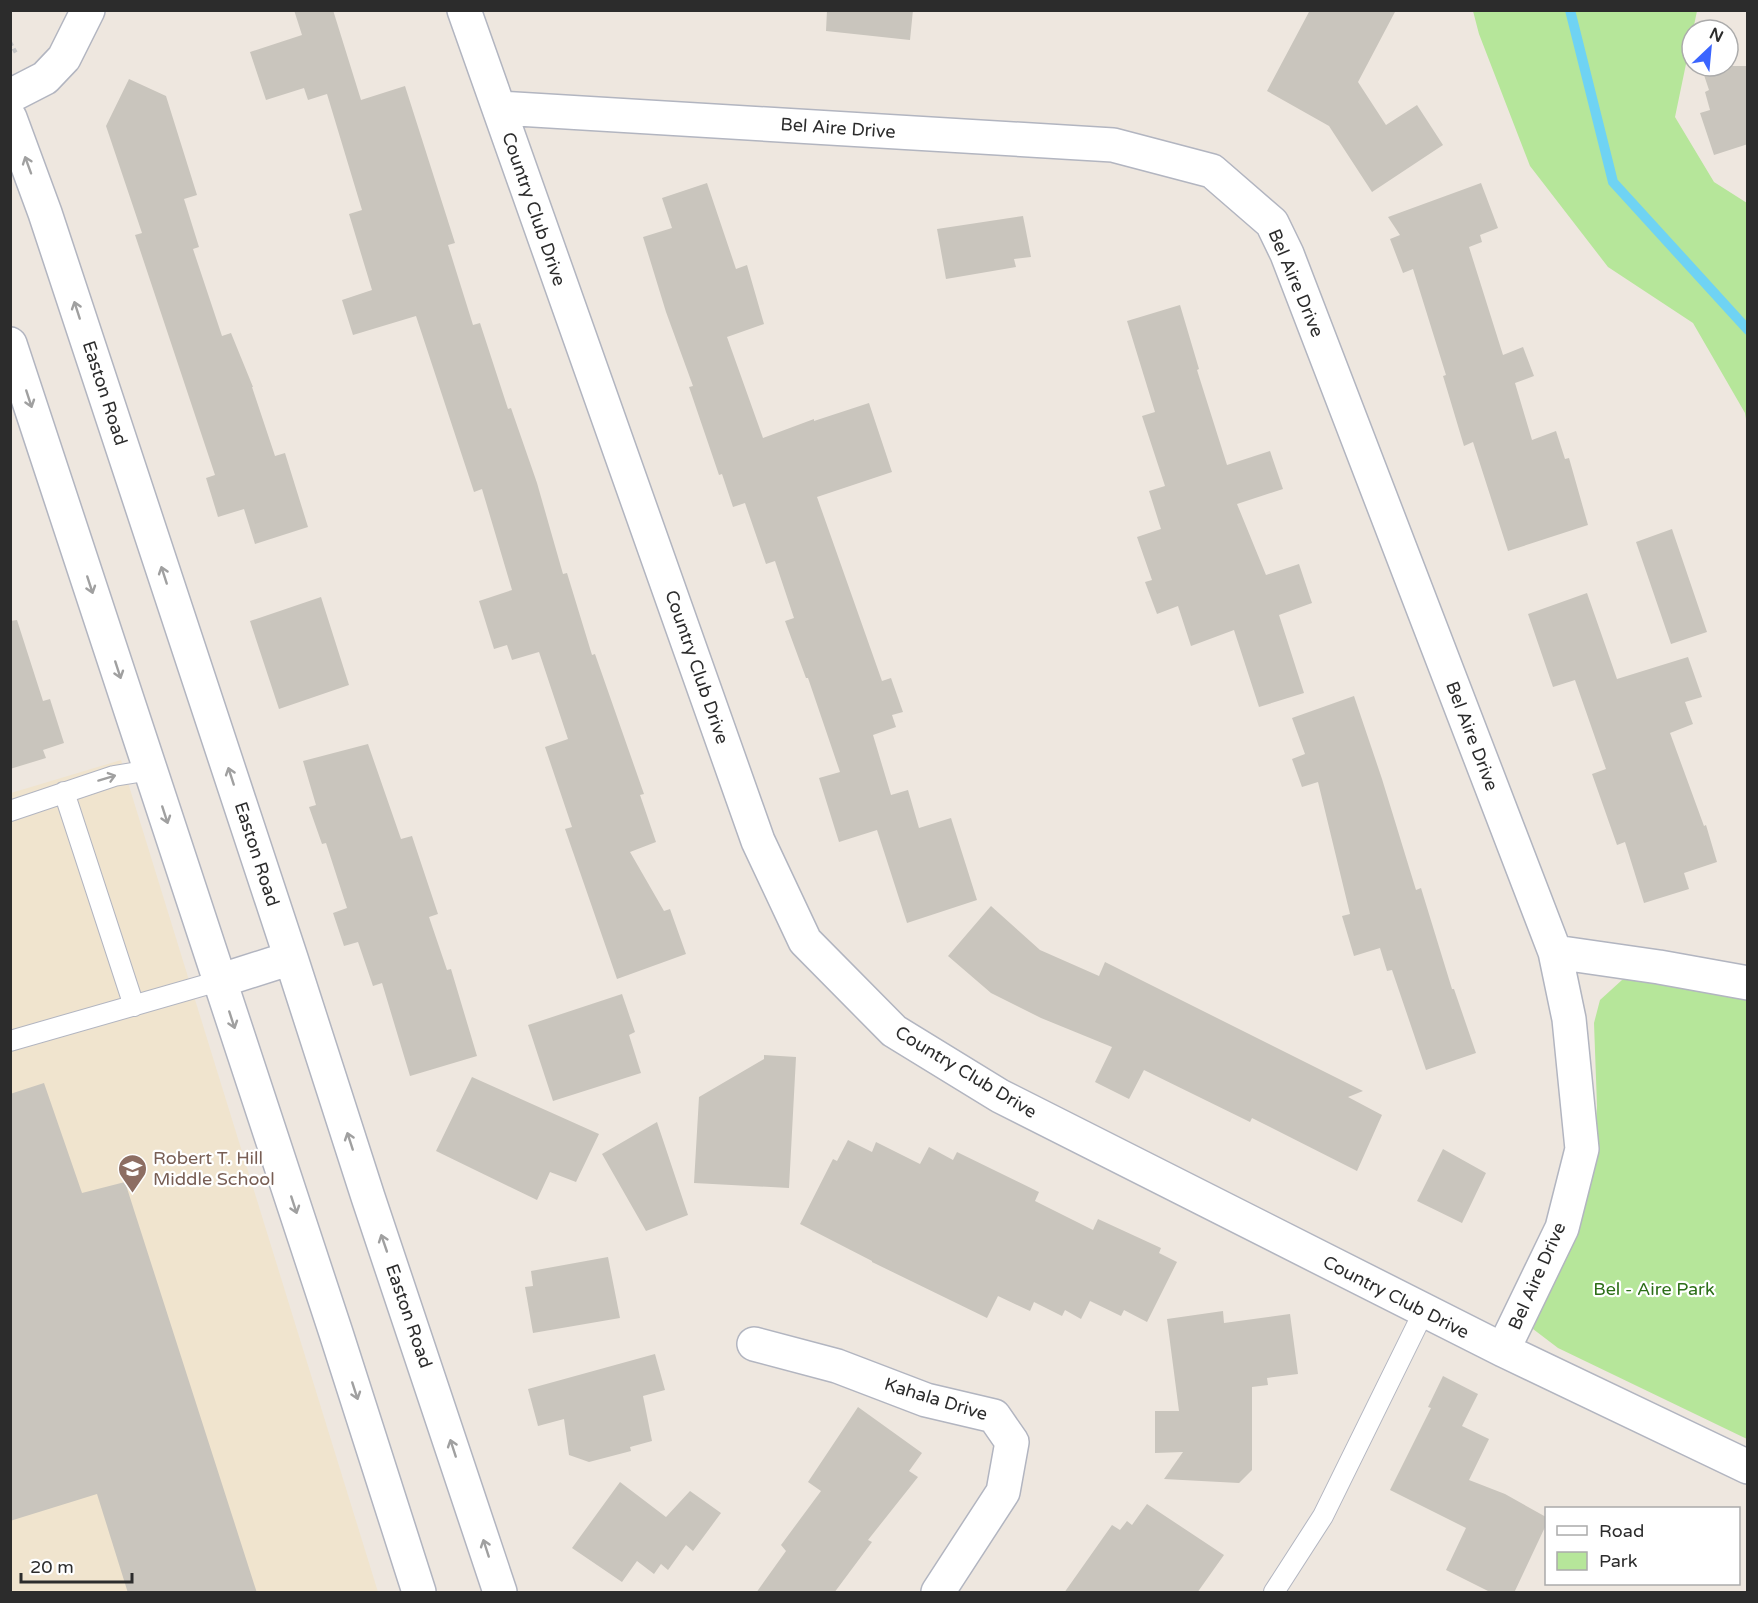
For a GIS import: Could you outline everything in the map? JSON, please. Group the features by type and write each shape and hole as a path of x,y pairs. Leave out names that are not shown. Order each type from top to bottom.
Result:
{"street":[{"path":"10,96 45,78 64,58 88,10"},
{"name":"Country Club Drive","path":"464,10 758,841 805,941 894,1031 1000,1096 1424,1311 1748,1467"},
{"name":"Bel Aire Drive","path":"498,108 1113,145 1212,171 1272,223 1287,254 1555,952 1569,1019 1582,1149 1562,1228 1503,1350"},
{"name":"Easton Road","path":"10,118 45,213 500,1593"},
{"path":"10,344 336,1333 419,1593"},
{"path":"1555,952 1659,966 1748,983"},
{"path":"219,981 291,958"},
{"name":"Kahala Drive","path":"754,1344 837,1366 926,1400 994,1416 1012,1442 1003,1492 938,1593"}],"lane":[{"path":"10,811 114,776 151,770"},
{"path":"64,792 134,1006"},
{"path":"10,1041 219,981"},
{"path":"1274,1593 1323,1516 1424,1311"}],"shaded area":[{"name":"Robert T. Hill Middle School","path":"121,760 378,1592 11,1592 11,793"}],"green space":[{"path":"1473,11 1697,11 1696,18 1680,18 1680,78 1683,78 1675,117 1714,182 1747,203 1747,425 1745,413 1693,323 1608,267 1530,166 1479,34"},
{"name":"Bel - Aire Park","path":"1661,978 1747,996 1747,1439 1558,1348 1533,1329 1576,1231 1594,1156 1597,1106 1594,1023 1600,1000 1622,980"}],"building":[{"path":"294,10 333,10 361,100 405,86 455,243 448,245 473,325 480,323 508,409 511,408 537,483 563,574 567,573 592,655 595,654 644,794 640,795 656,842 630,852 664,911 670,909 686,954 617,979 565,829 572,827 545,747 568,739 539,652 512,660 507,645 494,649 479,601 512,590 482,489 474,492 416,316 353,335 342,300 372,290 349,214 362,210 327,94 308,100 304,88 266,100 250,52 302,35"},
{"path":"827,10 913,10 910,40 826,31"},
{"path":"1310,10 1396,10 1358,82 1386,125 1417,105 1443,145 1372,192 1329,126 1267,91"},
{"path":"1740,66 1748,66 1748,144 1714,155 1700,113 1710,110 1705,92 1709,90 1705,78 1740,78"},
{"path":"129,79 166,96 197,195 184,199 199,247 193,249 222,336 231,333 253,387 275,456 285,453 308,527 255,544 244,509 218,517 206,478 215,475 135,235 142,233 106,126"},
{"path":"707,183 736,269 747,265 764,324 727,337 763,438 814,419 814,421 869,403 892,472 817,497 882,681 891,678 903,712 892,715 896,727 873,735 891,795 908,790 919,828 951,818 977,900 907,923 877,830 839,842 819,778 840,772 808,678 806,678 785,621 794,618 775,561 766,564 745,503 733,507 722,474 719,475 689,387 693,386 666,312 643,237 672,228 662,198"},
{"path":"1481,183 1498,228 1480,235 1482,242 1469,247 1503,355 1523,347 1534,376 1515,383 1532,440 1556,431 1565,459 1569,458 1588,525 1508,551 1473,442 1464,446 1443,376 1446,375 1413,269 1403,273 1390,239 1400,235 1388,217"},
{"path":"1023,216 1031,257 1014,259 1016,267 946,279 937,229"},
{"path":"1180,305 1199,369 1197,370 1227,465 1270,451 1283,489 1237,504 1266,575 1299,564 1312,603 1279,615 1304,693 1259,707 1234,630 1191,646 1178,606 1157,614 1145,582 1152,580 1137,537 1161,529 1149,491 1165,486 1142,416 1155,412 1127,321"},
{"path":"1672,529 1707,632 1671,644 1636,542"},
{"path":"1587,593 1617,679 1688,657 1702,697 1685,702 1693,724 1670,733 1704,826 1706,825 1717,862 1684,873 1689,889 1644,903 1625,842 1617,845 1592,774 1606,769 1575,680 1553,687 1528,614"},
{"path":"321,597 349,685 279,709 250,621"},
{"path":"17,620 43,701 50,699 64,743 43,750 46,758 10,769 10,621"},
{"path":"1354,696 1416,890 1421,888 1452,989 1454,989 1476,1053 1426,1070 1392,970 1387,971 1380,948 1354,956 1342,916 1350,914 1318,782 1302,787 1292,759 1305,754 1292,718"},
{"path":"368,744 401,839 412,836 438,914 429,917 447,970 451,969 477,1056 410,1076 382,983 373,986 358,942 344,946 333,913 347,908 326,843 322,844 309,807 316,805 303,761"},
{"path":"991,906 1040,950 1099,976 1105,962 1363,1091 1348,1097 1382,1115 1357,1171 1252,1118 1250,1122 1144,1070 1129,1099 1095,1082 1112,1047 1041,1018 991,993 948,956"},
{"path":"622,994 635,1032 629,1035 641,1073 553,1101 528,1025"},
{"path":"764,1055 796,1057 789,1188 694,1183 699,1097 764,1059"},
{"path":"472,1077 599,1134 576,1182 550,1172 537,1200 436,1151"},
{"path":"44,1083 82,1193 125,1182 257,1593 128,1593 97,1494 10,1521 10,1094"},
{"path":"657,1122 688,1215 646,1231 602,1154"},
{"path":"848,1140 872,1152 876,1142 920,1164 929,1147 953,1160 957,1152 1039,1192 1035,1201 1093,1230 1098,1219 1161,1248 1159,1253 1177,1262 1147,1322 1124,1310 1121,1316 1090,1301 1081,1319 1065,1310 1062,1316 1034,1302 1030,1311 998,1296 987,1318 800,1224 833,1159 837,1161"},
{"path":"1443,1149 1486,1173 1462,1223 1417,1201"},
{"path":"608,1257 620,1318 533,1333 525,1287 533,1286 531,1271"},
{"path":"1223,1311 1224,1323 1290,1314 1298,1374 1267,1378 1268,1385 1252,1387 1252,1470 1239,1483 1164,1479 1183,1452 1155,1453 1155,1411 1179,1411 1167,1319"},
{"path":"655,1354 665,1390 643,1396 652,1441 630,1447 631,1451 589,1462 569,1455 564,1419 538,1426 528,1389"},
{"path":"1443,1376 1478,1394 1462,1426 1489,1439 1469,1480 1505,1494 1545,1516 1545,1527 1514,1593 1492,1593 1446,1570 1466,1528 1390,1490 1431,1408 1428,1407"},
{"path":"858,1407 922,1453 909,1471 918,1477 868,1540 872,1542 834,1593 756,1593 786,1551 781,1545 821,1491 808,1482"},
{"path":"620,1482 666,1517 690,1491 721,1513 693,1551 686,1545 668,1570 661,1564 654,1574 637,1561 622,1582 572,1548"},
{"path":"1147,1504 1224,1555 1197,1593 1064,1593 1112,1525 1120,1530 1127,1521 1132,1525"}],"waterway":[{"path":"1570,10 1613,182 1748,330"}],"place":[{"name":"Robert T. Hill Middle School","path":"132,1194"}]}
